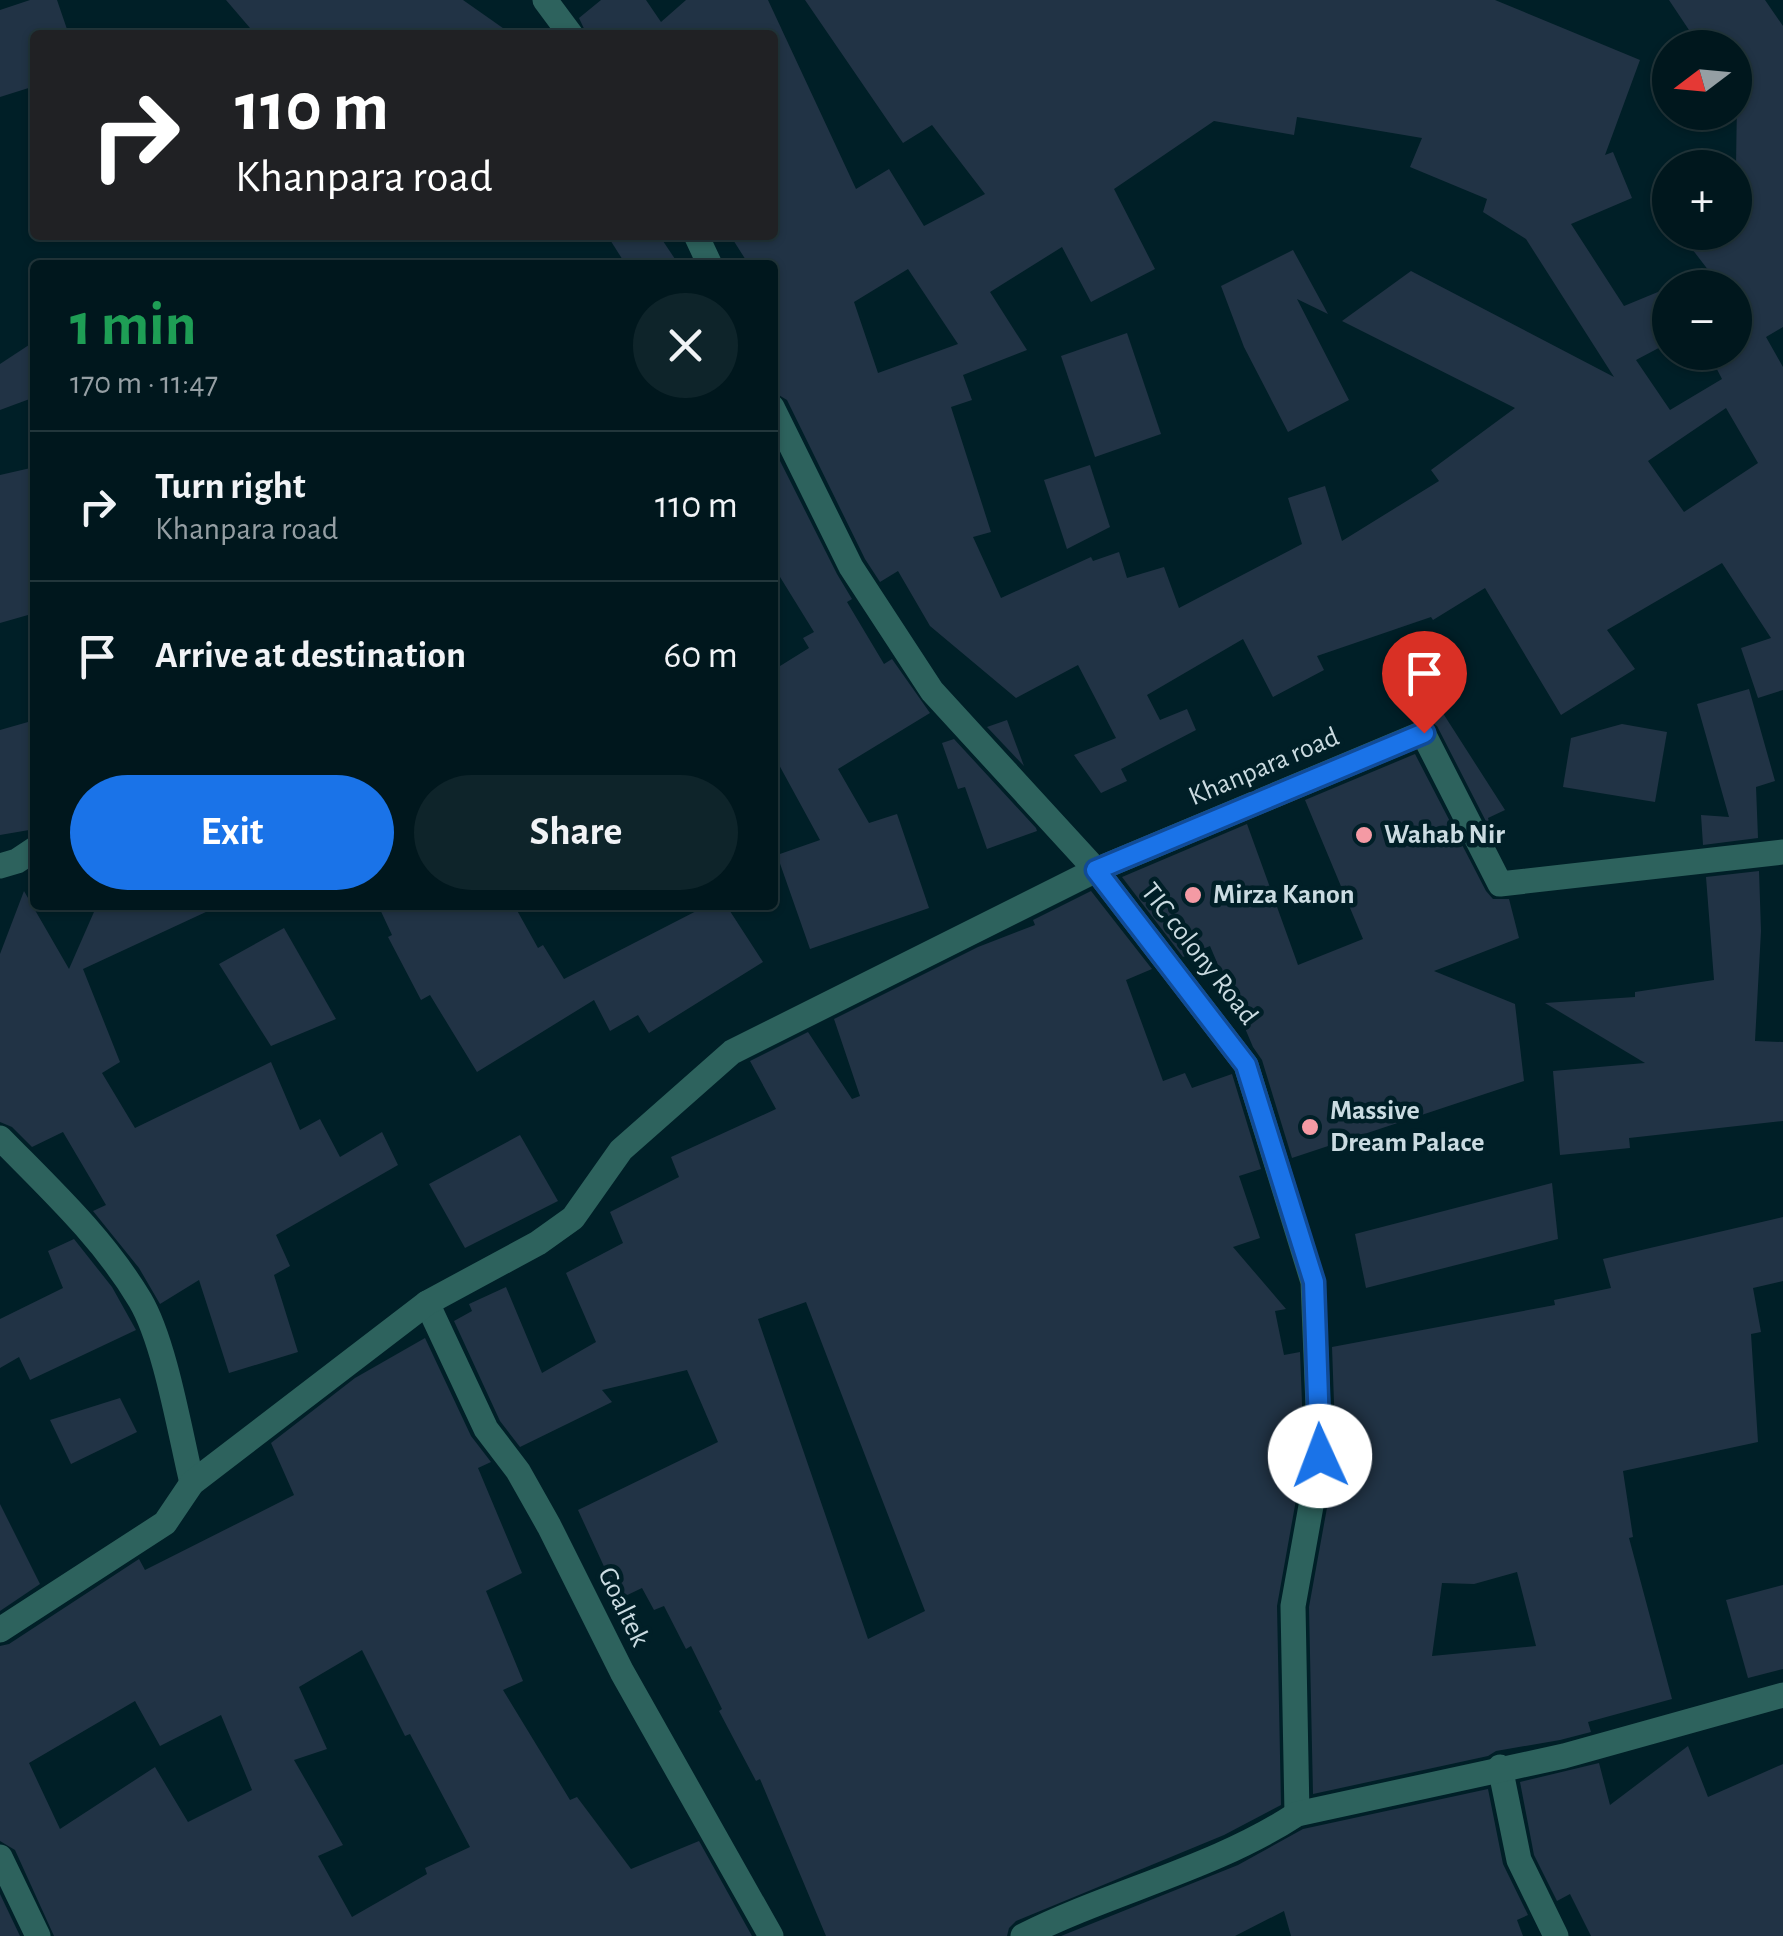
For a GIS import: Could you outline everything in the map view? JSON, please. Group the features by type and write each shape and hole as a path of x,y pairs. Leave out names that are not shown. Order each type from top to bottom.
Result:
{"street":[{"path":"545,0 567,30"},
{"name":"TIC colony Road","path":"778,419 852,566 932,690 1096,870 1246,1065 1314,1282 1320,1456 1293,1606 1296,1814"},
{"name":"Khanpara road","path":"1096,870 1424,733 1500,884 1783,852"},
{"path":"0,866 17,862 30,853"},
{"path":"0,1630 165,1523 192,1483 426,1303 538,1242 573,1218 620,1150 732,1052 1096,870"},
{"path":"0,1138 92,1232 141,1302 157,1344 192,1483"},
{"name":"Goaltek","path":"426,1303 486,1429 518,1472 549,1526 622,1672 771,1936"},
{"path":"1023,1936 1074,1910 1259,1839 1296,1814 1564,1756 1783,1695"},
{"path":"1500,1767 1519,1860 1556,1936"},
{"path":"0,1856 38,1936"}],"building":[{"path":"30,0 57,0 67,30 30,30 30,88 0,97 0,10"},
{"path":"226,0 463,0 506,30 252,30"},
{"path":"601,0 646,0 661,22 686,0 768,0 856,189 889,169 924,226 985,194 932,125 903,143 805,0 1495,0 1640,60 1605,155 1613,152 1632,198 1571,224 1624,306 1652,294 1652,352 1636,360 1670,410 1722,379 1717,370 1752,370 1752,270 1708,270 1693,250 1752,250 1752,150 1736,150 1737,130 1752,130 1752,30 1689,30 1669,0 1765,0 1783,26 1783,327 1766,337 1783,367 1783,690 1758,698 1741,648 1771,638 1722,563 1607,630 1635,669 1561,715 1485,588 1433,620 1431,617 1317,656 1324,670 1273,697 1243,639 1147,695 1160,720 1187,709 1196,730 1121,769 1127,781 1101,793 1074,755 1116,738 1078,665 1016,698 930,626 898,571 880,582 787,400 778,395 778,260 746,260 733,240 778,240 778,30 585,30 579,18","holes":["1297,117 1422,138 1410,167 1487,199 1483,212 1526,239 1614,377 1411,271 1342,321 1515,408 1431,470 1439,481 1342,541 1325,486 1288,498 1302,544 1179,608 1164,567 1127,578 1119,552 1093,561 1091,557 1001,598 973,537 991,532 951,407 972,400 963,375 1027,350 990,292 1062,247 1091,302 1155,269 1114,189 1214,121 1294,135","908,269 958,344 878,373 854,302","1726,408 1758,463 1684,512 1648,461"]},
{"path":"610,240 662,240 676,260 623,260"},
{"path":"1293,250 1328,314 1297,299 1349,400 1288,432 1244,347 1221,286"},
{"path":"1127,333 1161,434 1095,457 1061,356"},
{"path":"30,344 30,399 0,410 0,364"},
{"path":"778,457 852,599 847,602 884,664 892,659 930,713 838,769 869,823 897,814 929,908 810,949 778,855 820,840 778,763 778,667 809,648 803,638 814,632 778,574"},
{"path":"1090,465 1110,527 1067,549 1044,480"},
{"path":"30,468 30,614 0,623 0,475"},
{"path":"1749,689 1775,781 1756,787 1758,838 1703,845 1701,815 1729,817 1697,704"},
{"path":"1439,707 1505,810 1488,818 1492,833 1437,726 1424,717"},
{"path":"1007,720 1024,766 987,727"},
{"path":"30,721 30,830 0,835 0,730"},
{"path":"1622,724 1667,732 1655,802 1563,787 1571,738"},
{"path":"954,739 1037,831 987,849 965,787 958,789 942,743"},
{"path":"1415,754 1486,891 1493,899 1509,899 1519,938 1434,971 1515,1004 1524,1081 1292,1158 1262,1060 1210,946 1183,957 1122,877 1247,824 1298,965 1363,939 1305,800"},
{"path":"1759,871 1761,931 1755,1041 1783,1042 1783,1121 1629,1138 1630,1148 1560,1155 1553,1071 1645,1063 1545,1003 1635,997 1635,992 1714,980 1706,877"},
{"path":"24,891 30,910 35,910 69,969 95,910 210,910 83,969 120,1062 102,1073 135,1128 271,1062 300,1130 320,1119 340,1157 382,1132 398,1165 276,1235 290,1266 274,1275 298,1352 229,1373 199,1280 160,1304 139,1268 93,1211 106,1205 63,1132 32,1147 12,1127 0,1122 0,954"},
{"path":"1091,891 1152,969 1126,980 1163,1081 1185,1073 1192,1088 1232,1074 1261,1169 1239,1176 1260,1238 1233,1247 1286,1309 1275,1311 1284,1355 1300,1352 1304,1455 1277,1606 1281,1805 1224,1835 1016,1921 1007,1936 826,1936 760,1779 756,1781 719,1711 722,1709 691,1646 686,1649 664,1606 654,1610 642,1588 619,1599 578,1510 718,1442 687,1370 602,1390 612,1402 520,1447 500,1421 454,1321 472,1311 469,1304 506,1287 542,1373 596,1342 566,1273 623,1243 610,1212 679,1177 671,1157 776,1109 750,1061 808,1032 852,1099 860,1096 834,1019 978,947 1035,925 1033,920","holes":["806,1302 925,1611 868,1639 758,1319"]},
{"path":"380,910 517,910 538,948 543,945 564,979 698,910 729,910 763,962 649,1033 638,1015 610,1031 594,1000 477,1072 430,995 421,1000 388,937 392,935"},
{"path":"284,928 336,1019 271,1046 219,964"},
{"path":"520,1135 558,1201 465,1248 429,1184"},
{"path":"1552,1183 1558,1239 1366,1288 1355,1234"},
{"path":"1783,1217 1783,1281 1753,1288 1761,1332 1751,1334 1758,1442 1623,1471 1633,1537 1629,1538 1672,1699 1588,1722 1591,1732 1313,1794 1309,1607 1336,1458 1332,1347 1555,1305 1554,1300 1611,1288 1603,1259","holes":["1517,1572 1536,1646 1432,1656 1442,1583 1474,1584"]},
{"path":"74,1239 112,1287 136,1330 30,1380 19,1357 0,1368 0,1319 63,1288 48,1251"},
{"path":"425,1338 471,1436 491,1462 478,1468 522,1573 486,1591 523,1681 503,1690 570,1800 577,1797 631,1869 699,1841 752,1936 54,1936 15,1850 0,1841 0,1646 9,1644 139,1559 145,1570 294,1495 271,1443 355,1378","holes":["362,1650 405,1736 410,1734 470,1847 425,1868 427,1874 352,1917 318,1856 343,1845 294,1760 327,1749 299,1687","135,1701 160,1746 221,1715 252,1790 188,1822 155,1767 60,1829 29,1763"]},
{"path":"120,1398 137,1432 71,1464 50,1420"},
{"path":"0,1504 40,1584 0,1611"},
{"path":"1783,1585 1783,1669 1748,1678 1726,1600"},
{"path":"1688,1746 1708,1797 1783,1764 1783,1936 1591,1936 1570,1894 1557,1901 1534,1855 1520,1782 1599,1763 1610,1805"},
{"path":"1488,1789 1503,1864 1528,1915 1517,1920 1523,1936 1291,1936 1284,1911 1235,1936 1061,1936 1238,1865 1303,1829"},
{"path":"0,1894 20,1936 0,1936"}],"place":[{"name":"Wahab Nir","path":"1364,835"},
{"name":"Mirza Kanon","path":"1193,895"},
{"name":"Massive Dream Palace","path":"1310,1127"}],"route":[{"path":"1320,1456 1314,1282 1246,1065 1096,870 1424,733"}]}
